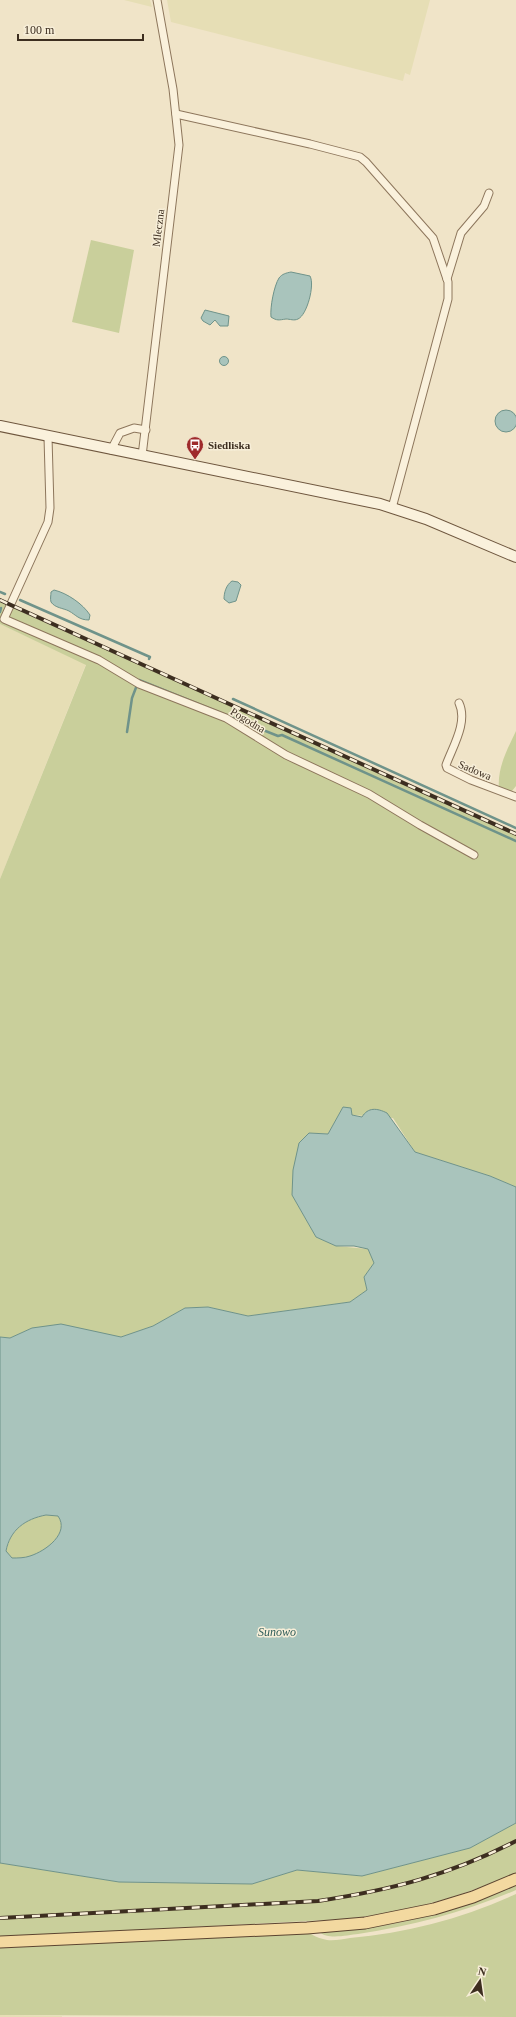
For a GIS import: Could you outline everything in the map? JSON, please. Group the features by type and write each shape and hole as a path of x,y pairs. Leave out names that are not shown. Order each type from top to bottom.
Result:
{"main road":[{"path":"0,426 48,438 392,508 445,527 516,557"},
{"path":"0,1942 307,1928 365,1923 434,1910 473,1897 516,1879"}],"street":[{"name":"Mleczna","path":"142,456 179,145 176,114 157,2"},
{"path":"176,114 360,157 433,238 447,279 449,288 448,299 392,508"},
{"path":"447,279 461,233 484,206 489,193"},
{"path":"111,450 120,433 134,428 146,430"},
{"name":"Pogodna","path":"48,438 50,508 48,522 4,619 99,660 139,684 226,718 286,755 369,794 474,855"},
{"name":"Sadowa","path":"459,703 462,710 462,722 446,765 447,768 470,780 516,798"}],"shaded area":[{"path":"124,0 150,0 152,7"},
{"path":"167,0 430,0 410,75 405,73 403,81 171,22"},
{"path":"0,624 86,664 0,879"},
{"path":"0,2015 62,2016 62,2017 0,2017"}],"green space":[{"path":"91,240 134,250 119,333 72,322"},
{"path":"0,602 516,835 516,1187 490,1176 415,1152 393,1118 352,1115 343,1107 328,1134 309,1133 292,1195 316,1237 336,1246 368,1249 374,1263 364,1277 367,1290 350,1302 248,1316 208,1307 185,1308 153,1326 121,1337 32,1328 10,1338 0,1337 0,879 86,665 0,624"},
{"path":"516,731 516,786 507,797 500,796 500,770 505,754"},
{"path":"46,1515 58,1516 61,1522 59,1535 49,1546 37,1554 24,1558 12,1558 6,1552 8,1544 15,1532 31,1519"},
{"path":"516,1823 516,1873 454,1897 390,1913 346,1919 0,1937 0,1863 119,1882 252,1884 297,1870 362,1876 470,1848"},
{"path":"516,1885 516,1890 478,1905 399,1927 343,1936 327,1936 320,1932 371,1927 420,1918 468,1904"},
{"path":"516,1894 516,2017 0,2015 0,1948 309,1933 326,1940 336,1940 371,1936 435,1923 496,1903"}],"water":[{"path":"291,272 310,276 312,286 311,293 304,312 298,319 278,320 271,317 271,308 277,282 284,274"},
{"path":"205,310 229,316 228,326 220,326 215,320 210,325 203,321 201,318"},
{"path":"224,356 229,361 224,366 219,361"},
{"path":"506,410 514,413 517,421 514,429 506,432 498,429 495,421 498,413"},
{"path":"232,581 238,582 241,585 236,601 229,603 224,599 224,594"},
{"path":"54,590 69,596 79,603 90,615 89,620 80,618 53,604 51,602 51,592"},
{"name":"Sunowo","path":"343,1107 351,1108 352,1115 362,1117 367,1111 373,1109 380,1110 387,1113 415,1152 490,1176 516,1187 516,1823 470,1848 362,1876 297,1870 252,1884 119,1882 0,1863 0,1337 10,1338 32,1328 61,1324 121,1337 153,1326 185,1308 208,1307 248,1316 350,1302 367,1290 364,1277 374,1263 368,1249 354,1246 336,1246 316,1237 292,1195 293,1170 299,1143 309,1133 328,1134","holes":["46,1515 58,1516 61,1522 61,1529 59,1535 49,1546 36,1554 23,1558 12,1558 6,1551 15,1531 25,1523 31,1519"]}],"waterway":[{"path":"0,592 5,594"},
{"path":"20,600 150,657 149,659"},
{"path":"0,612 1,608"},
{"path":"139,680 278,736 282,735 516,841"},
{"path":"127,732 132,698 137,685"},
{"path":"233,699 516,828"}],"railway":[{"path":"0,600 516,834"},
{"path":"0,1918 318,1901 345,1897 420,1880 492,1853 516,1841"}],"place":[{"name":"Siedliska","path":"195,460"}]}
